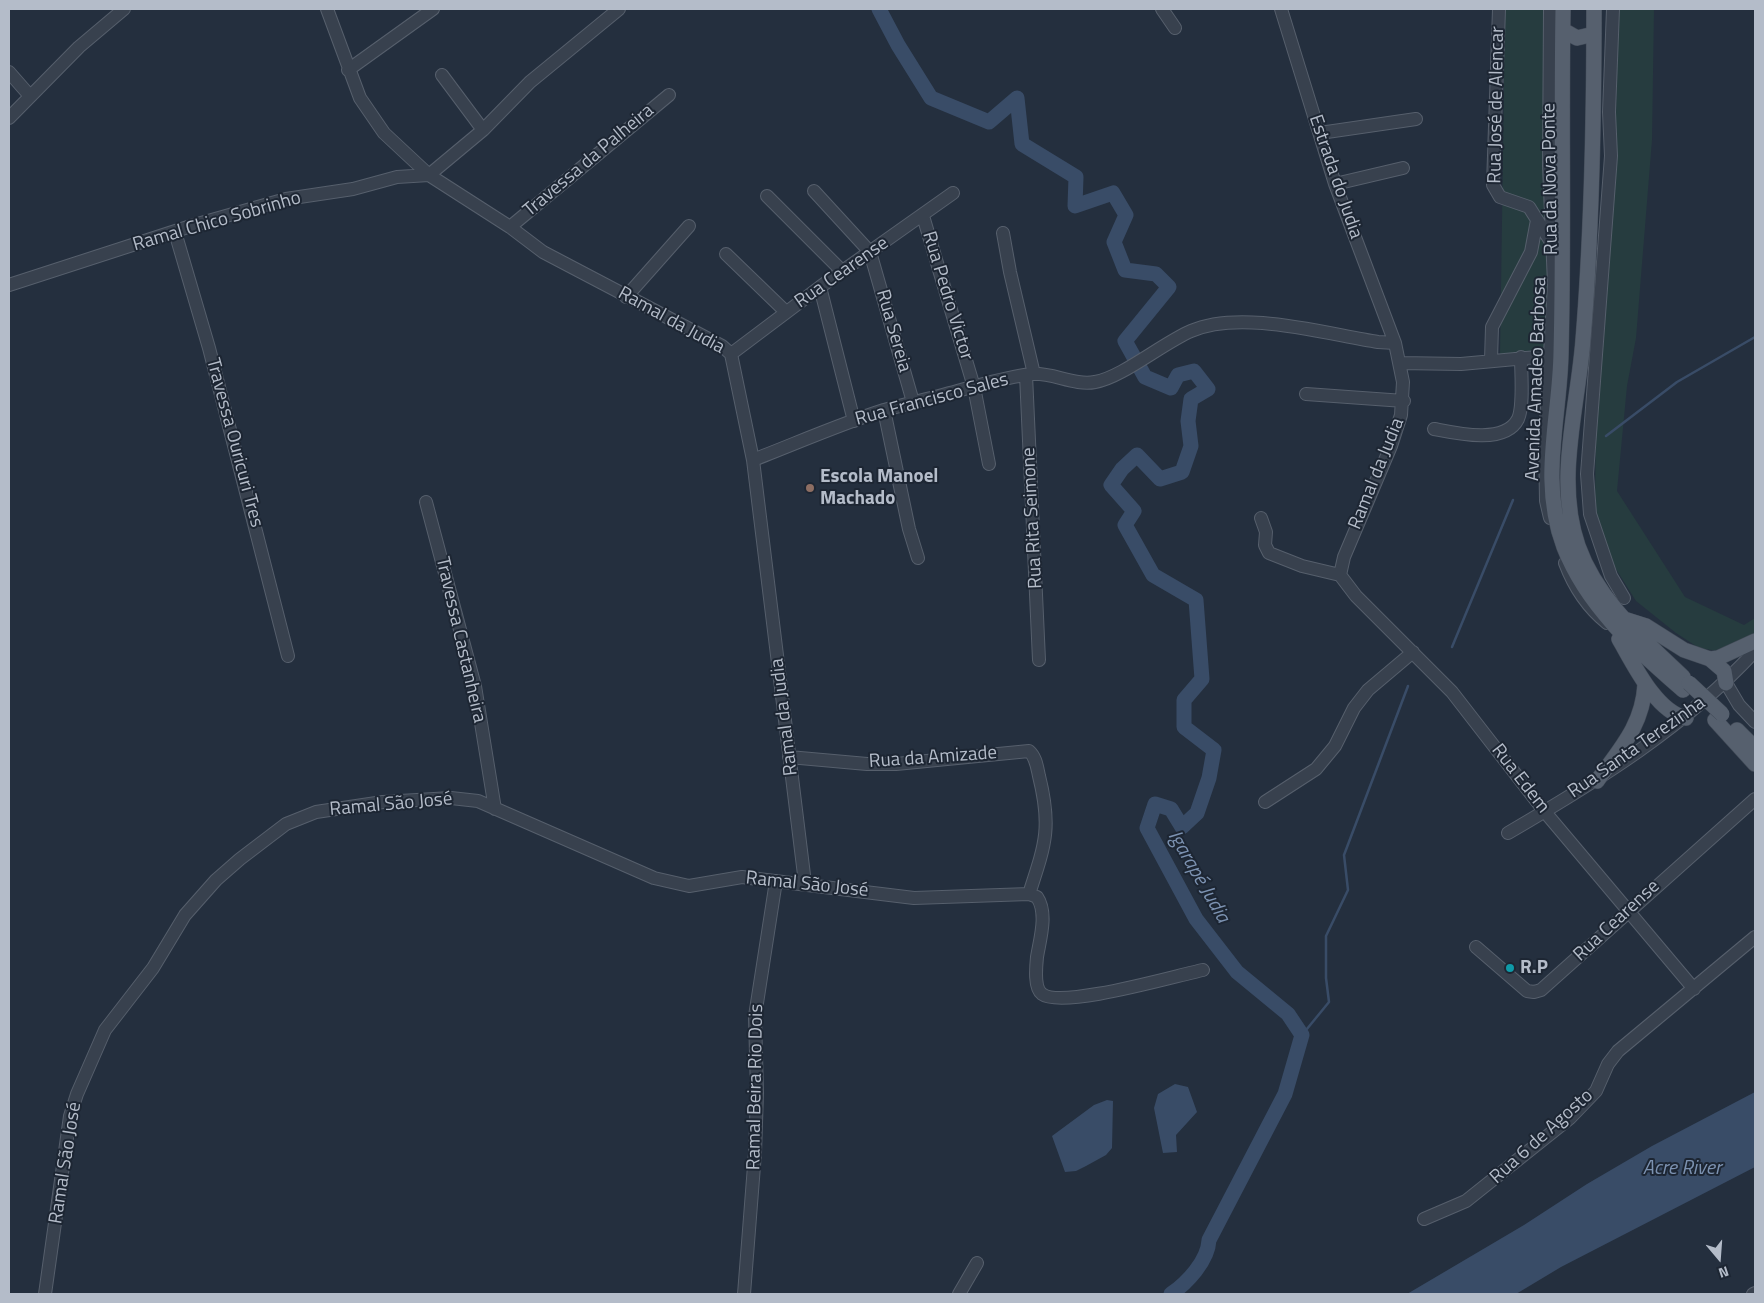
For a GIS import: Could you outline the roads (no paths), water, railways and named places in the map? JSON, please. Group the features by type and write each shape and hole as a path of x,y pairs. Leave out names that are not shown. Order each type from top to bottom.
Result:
{"main road":[{"name":"Avenida Amadeo Barbosa","path":"1563,9 1562,260 1551,448 1555,516 1571,564 1592,599 1718,717 1755,748"},
{"name":"Avenida Amadeo Barbosa","path":"1594,9 1593,177 1583,341 1568,464 1569,502 1577,545 1604,596 1615,622"},
{"path":"1563,30 1577,38 1594,34"},
{"path":"1686,718 1672,713 1645,684 1615,622 1637,622 1684,650 1710,658 1718,658 1755,641"},
{"path":"1710,658 1724,671 1726,683"},
{"path":"1596,781 1634,728 1642,713 1645,684"},
{"name":"Avenida Amadeo Barbosa","path":"1718,717 1755,764"}],"street":[{"path":"9,118 93,34 124,9"},
{"name":"Ramal da Judia","path":"327,9 348,70 360,98 374,121 429,175 510,227 543,252 722,346 731,354 753,460 805,883"},
{"path":"348,70 433,9"},
{"path":"429,175 483,130 530,82 619,9"},
{"path":"1162,9 1175,28"},
{"name":"Estrada do Judia","path":"1281,9 1335,184 1395,342"},
{"name":"Rua José de Alencar","path":"1499,9 1493,185 1500,196 1529,207 1562,260"},
{"name":"Rua da Nova Ponte","path":"1550,9 1549,166 1556,355"},
{"path":"1613,9 1609,112 1611,156 1587,474 1590,514 1608,568 1624,598"},
{"path":"9,72 30,96"},
{"path":"442,75 483,130"},
{"name":"Travessa da Palheira","path":"510,227 551,190 669,95"},
{"path":"1320,133 1416,119"},
{"path":"1335,184 1403,168"},
{"name":"Ramal Chico Sobrinho","path":"9,285 286,199 353,189 397,177 429,175"},
{"name":"Rua Sereia","path":"814,191 870,252 913,402"},
{"name":"Rua Cearense","path":"731,354 842,271 923,216 953,193"},
{"path":"767,196 842,271"},
{"name":"Rua Pedro Victor","path":"923,216 974,387 989,464"},
{"path":"1491,360 1492,327 1531,252 1537,220"},
{"path":"626,297 689,226"},
{"name":"Travessa Ouricuri Tres","path":"175,232 212,357 288,656"},
{"path":"1004,233 1030,374"},
{"path":"726,254 786,312"},
{"path":"820,287 854,421"},
{"name":"Rua Francisco Sales","path":"753,460 884,410 1030,374 1090,383 1116,375 1170,340 1194,329 1236,322 1253,322 1378,342 1395,342"},
{"name":"Ramal da Judia","path":"1340,575 1344,557 1391,446 1404,401 1400,363 1395,342"},
{"path":"1400,363 1453,364 1556,355"},
{"path":"1434,428 1480,435 1502,432 1512,426 1519,413 1521,357"},
{"name":"Rua Rita Seimone","path":"1030,374 1039,660"},
{"path":"1306,394 1404,401"},
{"path":"884,410 909,529 918,558"},
{"name":"Travessa Castanheira","path":"426,502 475,686 495,809"},
{"path":"1261,518 1266,532 1265,545 1269,553 1302,566 1340,575"},
{"name":"Rua Edem","path":"1340,575 1356,596 1452,692 1545,812 1694,989"},
{"name":"Rua Santa Terezinha","path":"1508,833 1596,781 1686,718 1726,683 1755,651"},
{"path":"1265,802 1316,769 1334,746 1354,708 1368,690 1413,652"},
{"path":"1726,683 1739,705 1755,722"},
{"name":"Rua da Amizade","path":"789,757 867,764 896,764 1025,750 1032,753 1045,804 1047,831 1029,894"},
{"name":"Ramal São José","path":"44,1294 70,1116 77,1094 105,1030 153,968 185,915 216,880 286,824 316,812 383,802 465,798 495,809 654,878 689,886 742,877 776,882 805,883 914,898 1029,894"},
{"name":"Rua Cearense","path":"1476,947 1528,990 1534,992 1547,986 1628,910 1755,799"},
{"name":"Ramal Beira Rio Dois","path":"744,1294 757,1093 754,1016 776,882"},
{"path":"1029,894 1037,897 1040,901 1042,914 1037,962 1037,988 1041,994 1061,1000 1109,992 1203,970"},
{"name":"Rua 6 de Agosto","path":"1424,1219 1466,1201 1570,1118 1596,1091 1608,1064 1618,1051 1755,937"},
{"path":"959,1294 978,1263"}],"water":[{"path":"1175,1084 1188,1087 1197,1112 1176,1135 1177,1152 1163,1153 1154,1108 1158,1094"},
{"name":"Acre River","path":"1755,1092 1755,1167 1561,1267 1516,1294 1407,1294 1652,1146"},
{"path":"1107,1100 1113,1101 1112,1148 1106,1155 1086,1166 1076,1171 1065,1172 1052,1136 1094,1105"}],"waterway":[{"name":"Igarapé Judia","path":"879,9 898,45 931,98 989,122 1017,98 1022,144 1076,177 1075,206 1113,193 1126,215 1114,242 1125,270 1156,274 1169,287 1125,341 1145,377 1171,388 1178,375 1194,371 1208,389 1191,399 1188,421 1191,446 1182,472 1160,479 1137,455 1122,469 1111,485 1134,511 1125,525 1153,575 1196,600 1202,679 1184,700 1184,727 1214,750 1209,778 1197,813 1182,827 1171,809 1155,804 1147,828 1196,919 1237,972 1288,1014 1302,1035 1285,1094 1209,1240 1205,1256 1190,1278 1171,1294"},
{"path":"1606,436 1677,382 1755,337"},
{"path":"1452,647 1513,500"},
{"path":"1302,1035 1329,1002 1326,978 1326,936 1348,890 1344,855 1408,686"}],"place":[{"name":"Escola Manoel Machado","path":"810,488"},
{"name":"R.P","path":"1510,968"}]}
